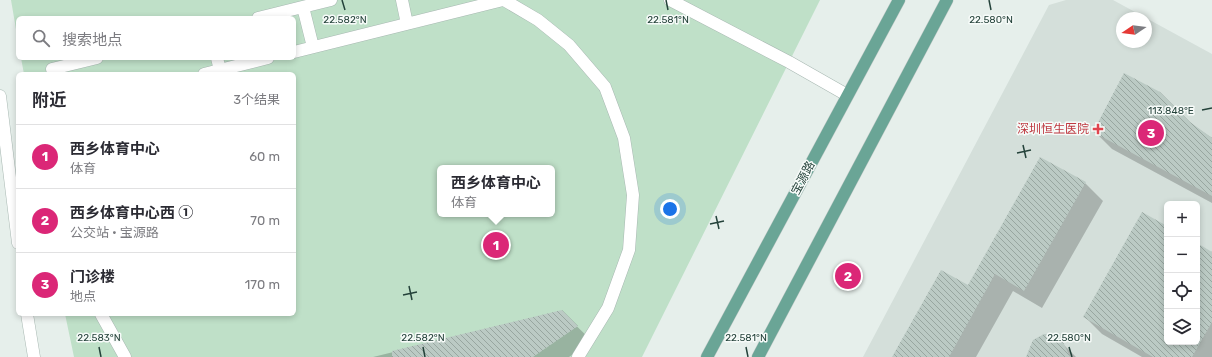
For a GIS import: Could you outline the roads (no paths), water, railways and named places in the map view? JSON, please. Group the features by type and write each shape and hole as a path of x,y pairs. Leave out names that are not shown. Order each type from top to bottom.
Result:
{"main road":[{"name":"宝源路","path":"708,357 899,0"},
{"path":"758,357 946,3"}],"street":[{"path":"266,16 331,0"},
{"path":"402,0 407,24"},
{"path":"296,51 504,0 538,20 569,45 605,87 624,138 633,195 629,250 608,308 578,357"},
{"path":"670,0 789,62 847,95"},
{"path":"303,7 312,47"},
{"path":"53,72 52,69 89,60"},
{"path":"207,72 219,64 252,60"},
{"path":"0,96 16,227"},
{"path":"27,316 34,357"},
{"path":"103,316 125,357"}],"place":[{"name":"深圳恒生医院","path":"1098,129"},
{"name":"门诊楼","path":"1151,133"},
{"name":"西乡体育中心","path":"496,245"},
{"name":"西乡体育中心西 ①","path":"848,276"}]}
